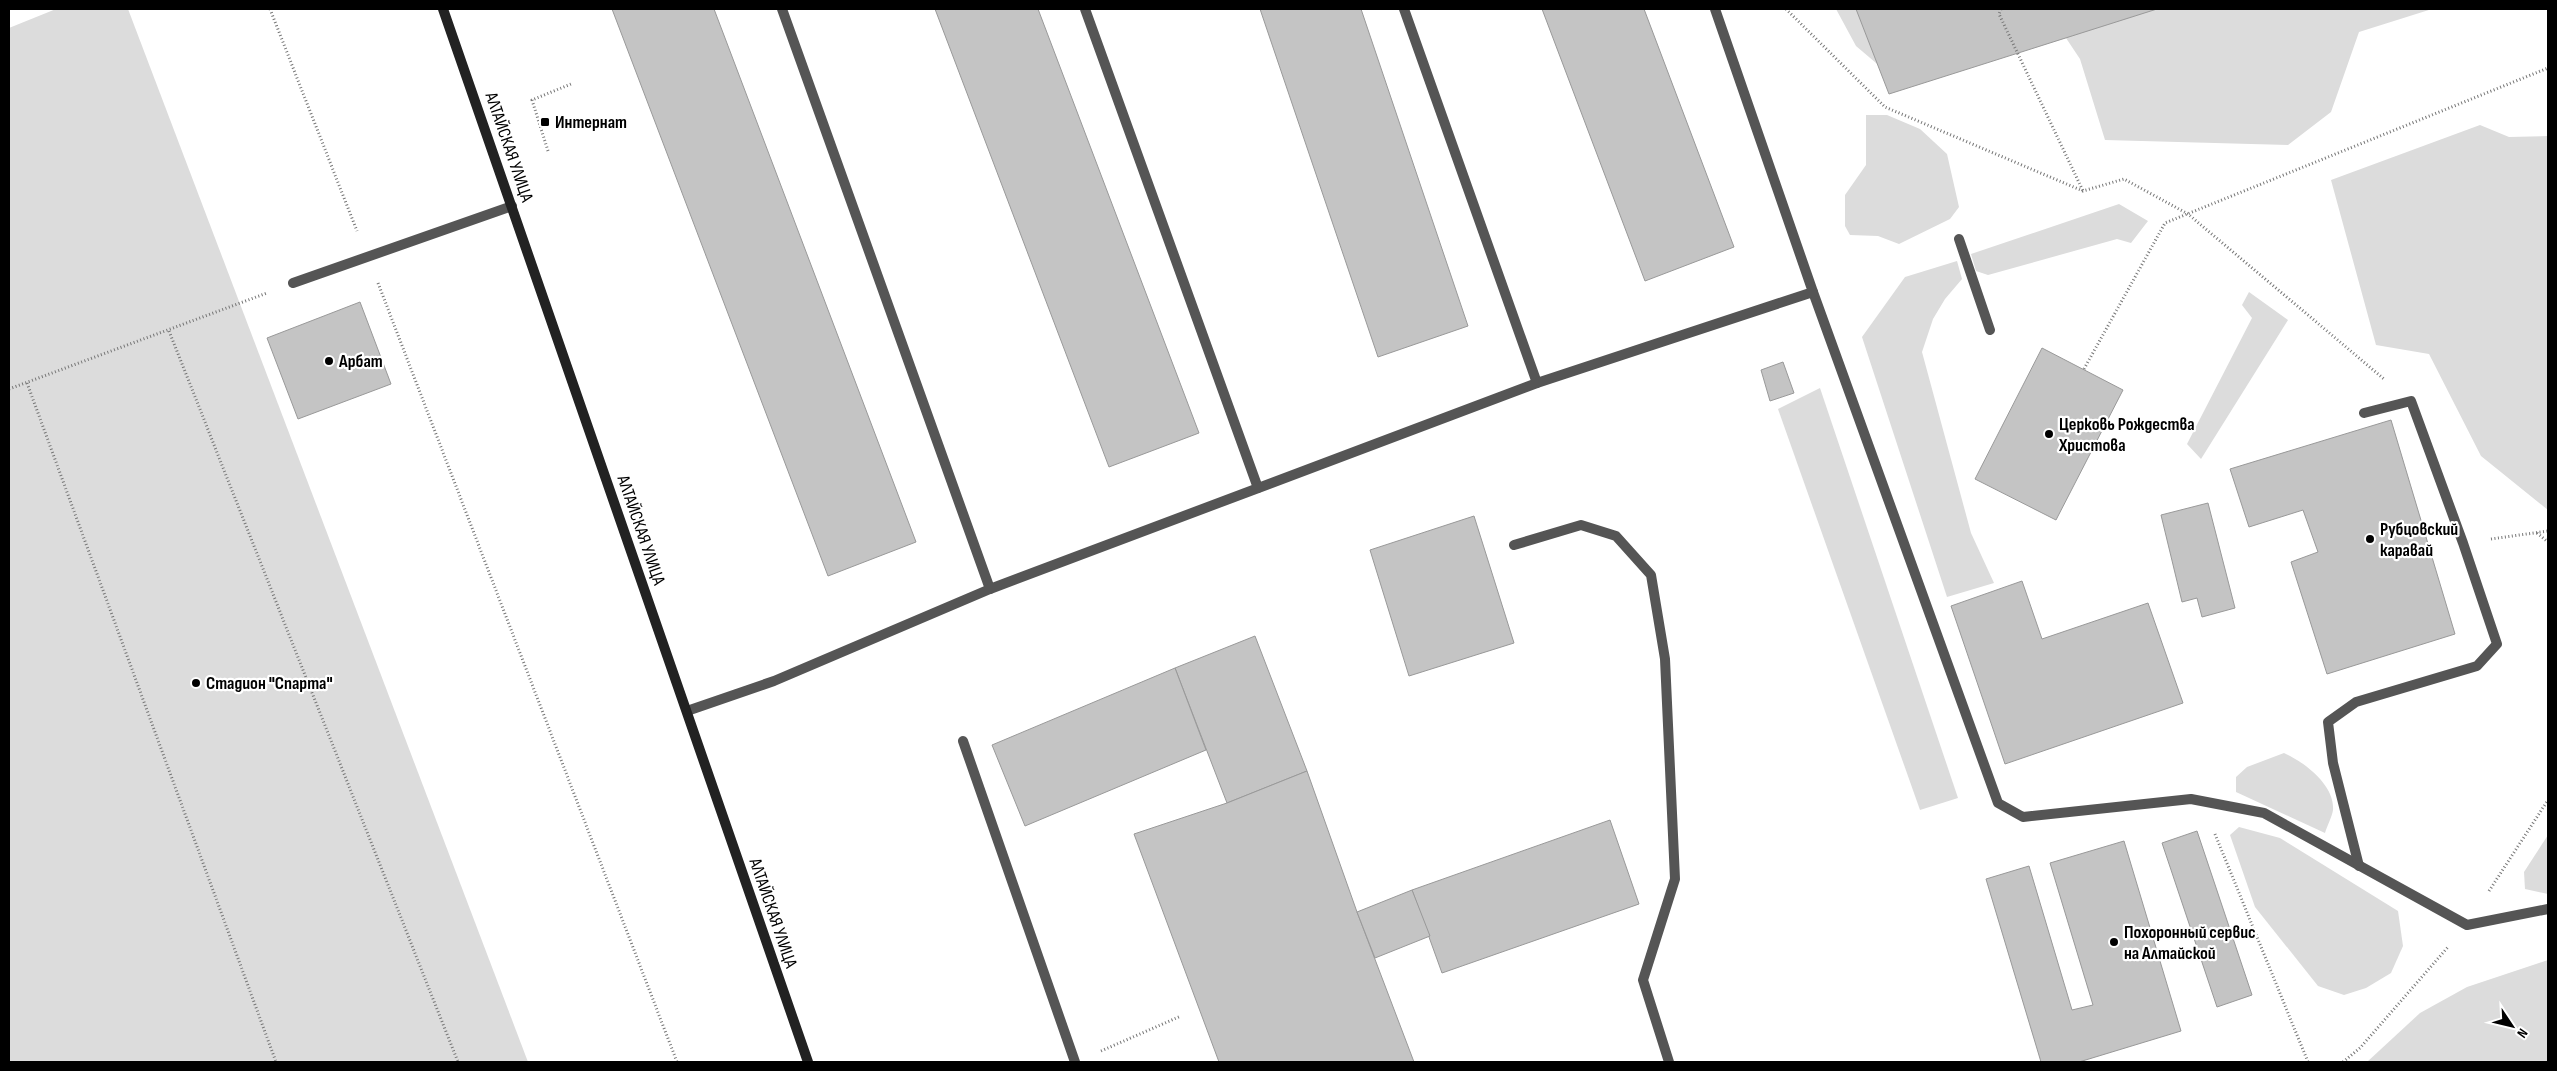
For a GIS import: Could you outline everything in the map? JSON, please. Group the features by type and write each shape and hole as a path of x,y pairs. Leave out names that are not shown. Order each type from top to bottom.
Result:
{"main road":[{"name":"АЛТАЙСКАЯ УЛИЦА","path":"444,9 808,1062"}],"lane":[{"path":"782,9 990,589"},
{"path":"1084,9 1258,488"},
{"path":"1404,9 1537,383"},
{"path":"1715,9 1813,292 1998,803 2023,818 2190,799 2264,813 2467,926 2548,909"},
{"path":"293,283 368,259 512,206"},
{"path":"1959,239 1990,330"},
{"path":"687,711 774,681 990,589 1537,383 1813,292"},
{"path":"2360,866 2333,764 2328,722 2356,702 2477,666 2497,644 2463,543 2411,402 2364,413"},
{"path":"1514,545 1581,524 1616,536 1651,575 1664,659 1675,879 1643,980 1669,1062"},
{"path":"963,741 1075,1062"}],"path":[{"path":"270,9 677,1062"},
{"path":"1786,9 1885,107 2083,192 2124,179 2188,214 2411,402"},
{"path":"1997,9 2083,192"},
{"path":"1999,14 2001,9"},
{"path":"2084,369 2163,226 2188,214 2548,68"},
{"path":"548,151 532,100 571,84"},
{"path":"9,389 169,331 293,283"},
{"path":"169,331 458,1062"},
{"path":"27,383 276,1062"},
{"path":"2463,543 2548,531"},
{"path":"2537,533 2548,542"},
{"path":"2190,799 2213,829 2308,1062"},
{"path":"1093,1055 1181,1016"}],"shaded area":[{"name":"Стадион \"Спарта\"","path":"56,9 128,9 528,1062 9,1062 9,28"},
{"path":"1836,9 2432,9 2359,32 2331,112 2288,145 2105,140 2080,59 2058,26 1896,80 1856,46"},
{"path":"1866,115 1887,115 1920,129 1947,154 1959,207 1950,219 1899,244 1878,236 1850,235 1845,226 1845,195 1866,165"},
{"path":"2480,125 2509,137 2548,136 2548,510 2481,456 2429,354 2376,345 2331,180"},
{"path":"2119,204 2148,221 2131,243 2117,239 1988,275 1976,271 1971,254"},
{"path":"1957,261 1962,279 1945,299 1933,319 1922,352 1971,533 1994,583 1947,597 1862,337 1905,277"},
{"path":"2249,292 2288,320 2201,459 2187,444 2252,318 2242,305"},
{"path":"1820,388 1958,798 1920,810 1778,409"},
{"path":"2284,753 2309,768 2324,783 2329,792 2333,810 2325,833 2236,792 2236,777 2247,767"},
{"path":"2239,827 2280,838 2398,911 2403,946 2391,973 2366,988 2344,995 2318,986 2255,907 2230,835"},
{"path":"2548,835 2548,894 2525,889 2524,872"},
{"path":"2548,960 2548,1062 2367,1062 2420,1013 2467,987"}],"building":[{"path":"612,9 714,9 916,542 828,576"},
{"path":"935,9 1038,9 1199,433 1109,467"},
{"path":"1260,9 1361,9 1468,326 1378,357"},
{"path":"1542,9 1644,9 1734,247 1645,281"},
{"path":"1856,9 2157,9 1889,94"},
{"name":"Арбат","path":"360,302 391,384 298,419 267,338"},
{"name":"Церковь Рождества Христова","path":"2042,348 2123,390 2056,520 1975,479"},
{"path":"1783,362 1794,393 1770,401 1761,370"},
{"name":"Рубцовский каравай","path":"2391,420 2455,634 2327,674 2291,562 2318,552 2303,510 2249,527 2230,469"},
{"path":"2208,503 2235,608 2202,617 2197,598 2182,602 2161,515"},
{"path":"1474,516 1514,643 1409,676 1370,550"},
{"path":"2022,581 2042,639 2148,603 2183,703 2005,764 1951,606"},
{"path":"1255,636 1307,771 1227,803 1175,668"},
{"path":"1175,668 1206,750 1025,826 992,745"},
{"path":"1307,771 1357,912 1414,1062 1219,1062 1134,834 1227,803"},
{"path":"1610,820 1639,904 1442,973 1412,890"},
{"path":"2197,831 2252,995 2217,1007 2162,843"},
{"name":"Похоронный сервис на Алтайской","path":"2124,841 2181,1031 2079,1062 2041,1062 1986,879 2029,866 2072,1010 2093,1005 2050,863"},
{"path":"1412,890 1430,936 1375,958 1357,912"}],"place":[{"name":"Интернат","path":"545,122"},
{"name":"Арбат","path":"329,361"},
{"name":"Церковь Рождества Христова","path":"2049,434"},
{"name":"Рубцовский каравай","path":"2370,539"},
{"name":"Стадион \"Спарта\"","path":"196,683"},
{"name":"Похоронный сервис на Алтайской","path":"2114,942"}]}
